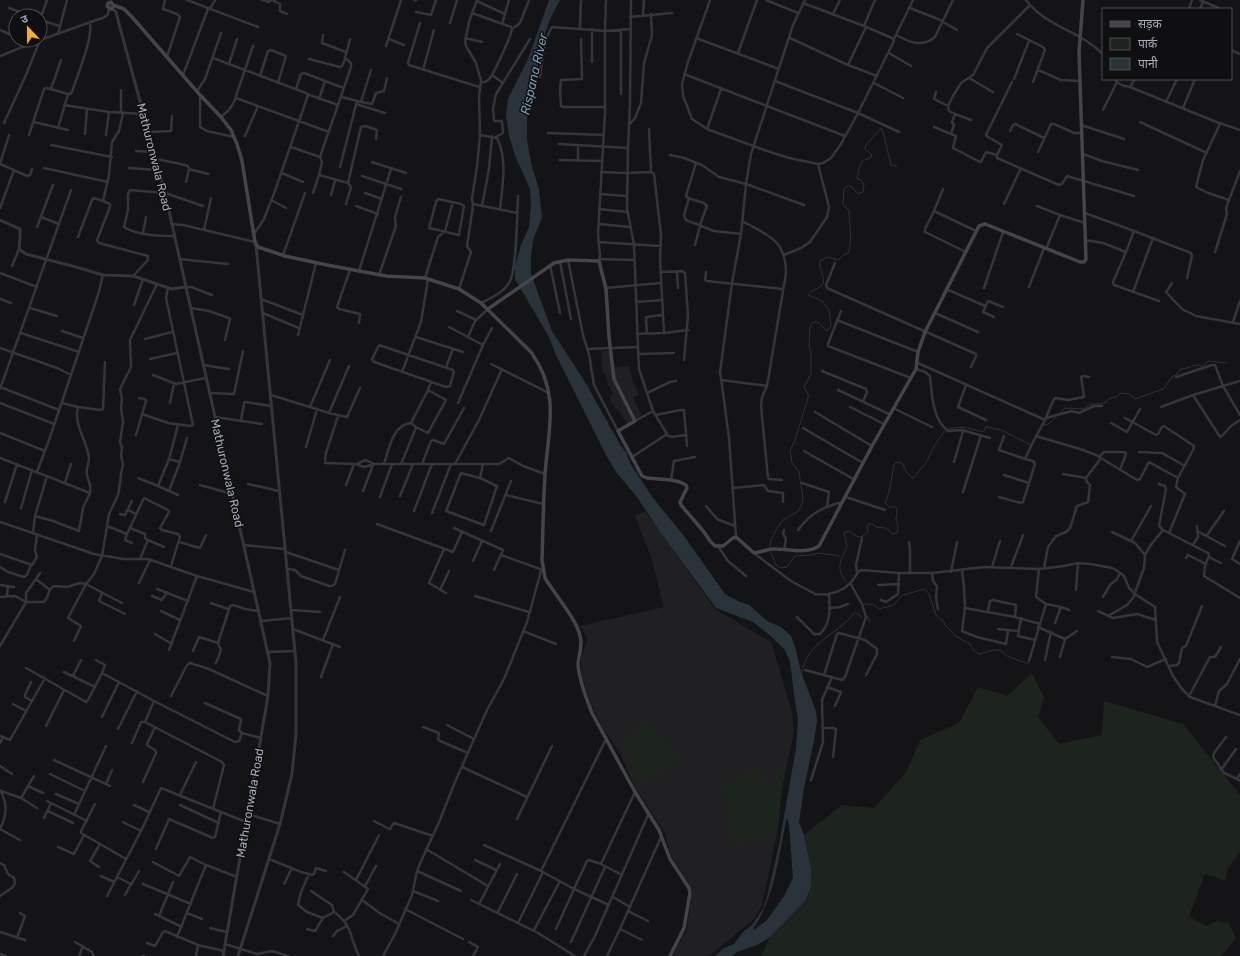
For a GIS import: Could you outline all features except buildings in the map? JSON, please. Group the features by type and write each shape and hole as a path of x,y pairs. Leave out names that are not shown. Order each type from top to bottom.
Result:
{"main road":[{"path":"488,309 550,265 568,260 599,260 605,288 610,348 616,384 635,421 618,431 641,474 645,477 680,482 686,486 686,490 680,505 715,546 723,546 736,537 755,554 772,549 807,550 819,546 889,414 916,369 918,363 918,352 925,332 979,226 983,224 1083,262 1086,259 1085,213 1082,180 1080,81 1080,36 1083,0"},
{"path":"110,4 124,9 128,13 222,117 235,138 242,161 255,244 259,248 316,263 359,272 379,275 427,278 458,289 481,303 532,352 543,373 550,393 552,413 545,474 542,570 545,578 580,633 581,645 578,664 588,703 635,792 658,830 670,860 686,882 690,893 684,928 670,956"}],"street":[{"path":"58,35 67,0"},
{"path":"165,0 163,7 164,10 177,14 180,17 167,57"},
{"path":"187,0 258,28"},
{"path":"183,75 208,9 215,0"},
{"path":"262,0 269,2 272,0 280,4 280,11 287,14"},
{"path":"386,46 401,0"},
{"path":"416,12 431,15 436,0"},
{"path":"450,23 457,0"},
{"path":"502,24 509,0"},
{"path":"480,83 487,81 492,75 510,38 512,29 520,23 529,0"},
{"path":"580,28 581,0"},
{"path":"606,0 604,146 599,209 599,260 634,260"},
{"path":"631,0 630,124 627,174 627,212 634,245 638,354 640,369 653,411 666,435 672,437 686,435"},
{"path":"643,15 644,0"},
{"path":"710,0 684,74 682,90 686,106 692,119 707,129 789,158 818,164 831,158 858,114 889,53 894,39 913,0"},
{"path":"738,53 757,0"},
{"path":"766,0 798,13"},
{"path":"833,14 840,0"},
{"path":"848,65 875,0"},
{"path":"896,35 915,44 924,43 935,37 953,0"},
{"path":"1026,0 1040,15 1080,36 1102,53"},
{"path":"1200,0 1219,8"},
{"path":"458,289 471,252 467,246 480,135 480,77 476,63 466,46 465,38 477,1 505,14"},
{"path":"736,537 729,438 720,372 732,283 741,234 746,184 753,145 798,13 804,1 894,39"},
{"path":"1201,8 1204,2"},
{"path":"48,38 105,17 108,14 110,4"},
{"name":"Mathuronwala Road","path":"110,4 116,12 159,170 268,652 270,671 268,696 222,956"},
{"path":"948,106 960,85 976,70 987,48 1030,5"},
{"path":"910,8 943,22 957,30"},
{"path":"472,13 511,27 512,29"},
{"path":"630,16 672,13"},
{"path":"630,124 635,118 641,103 644,63 652,35 651,14"},
{"path":"48,22 60,26"},
{"path":"58,128 64,104 68,94 72,92 87,46 91,29 90,22"},
{"path":"420,23 408,63 410,66 480,87"},
{"path":"540,77 542,59 551,28 630,30"},
{"path":"592,29 592,62"},
{"path":"423,70 434,30"},
{"path":"621,30 621,94"},
{"path":"197,91 205,80 221,33"},
{"path":"1017,34 1043,47 1045,50 1032,82"},
{"path":"323,35 321,42 323,44 346,52"},
{"path":"465,38 482,42"},
{"path":"696,38 779,69"},
{"path":"790,38 848,65 877,76"},
{"path":"229,64 237,39"},
{"path":"309,58 340,67 345,59 350,39"},
{"path":"388,39 404,45"},
{"path":"480,135 496,137 503,133 502,121 494,121 493,103 496,94 530,39"},
{"path":"581,39 582,80 561,80 561,106 605,107"},
{"path":"997,155 1002,145 986,135 1013,80 1029,41"},
{"path":"222,117 229,110 236,98 253,46"},
{"path":"0,56 20,48"},
{"path":"4,123 37,48"},
{"path":"260,76 268,51 271,50 285,55 286,57 278,83"},
{"path":"889,53 911,66"},
{"path":"213,58 338,106"},
{"path":"313,193 322,162 320,157 352,66 350,62 345,59"},
{"path":"51,88 61,60"},
{"path":"361,102 371,70"},
{"path":"1038,70 1062,80 1080,81"},
{"path":"296,89 302,73 344,88"},
{"path":"684,74 845,136"},
{"path":"492,75 503,83"},
{"path":"342,97 372,104 376,93 384,91 387,78"},
{"path":"969,78 993,92"},
{"path":"775,80 899,132"},
{"path":"1130,87 1134,80"},
{"path":"1166,102 1176,80"},
{"path":"1183,108 1195,80"},
{"path":"319,98 325,81"},
{"path":"1103,110 1116,81 1220,124 1240,130"},
{"path":"874,82 903,98"},
{"path":"29,135 44,89 51,88 68,94"},
{"path":"707,129 721,89"},
{"path":"103,201 112,157 112,142 119,131 122,113 121,90"},
{"path":"936,92 934,99 948,106 949,111 971,120"},
{"path":"200,94 200,127 207,131 235,138"},
{"path":"254,234 264,219 272,200 307,94"},
{"path":"236,98 329,132"},
{"path":"340,167 357,101"},
{"path":"64,104 109,112 143,114"},
{"path":"356,104 385,113"},
{"path":"245,136 258,106"},
{"path":"85,134 87,109"},
{"path":"106,135 109,112"},
{"path":"951,134 954,126 952,121 955,114"},
{"path":"149,132 171,131 172,116"},
{"path":"34,122 68,130"},
{"path":"1140,122 1207,153"},
{"path":"1038,152 1052,123 1074,133 1081,133"},
{"path":"1010,132 1015,124 1044,138"},
{"path":"1220,124 1207,153 1196,187 1229,200"},
{"path":"1081,125 1124,139"},
{"path":"346,204 351,187 348,183 361,127 365,126 377,130 376,139"},
{"path":"934,127 956,137 953,148 980,162 986,152 997,155 998,159 1059,185 1062,184 1067,176 1134,196"},
{"path":"649,129 651,172 654,174 661,235 661,283 664,333"},
{"path":"548,133 604,135"},
{"path":"9,136 0,164 28,176 32,169"},
{"path":"482,206 489,169 492,136"},
{"path":"496,137 500,146 503,163 500,210"},
{"path":"558,144 628,148"},
{"path":"51,145 112,157"},
{"path":"578,145 578,160"},
{"path":"290,147 320,157"},
{"path":"136,151 154,152"},
{"path":"1082,154 1102,161 1138,170"},
{"path":"670,155 682,157 708,168 719,177 746,184 804,205"},
{"path":"156,159 181,164 187,166 189,169 208,174"},
{"path":"560,160 602,161"},
{"path":"372,162 406,173"},
{"path":"695,245 706,205 687,197 686,194 696,163"},
{"path":"784,255 801,248 810,242 827,217 829,208 818,164"},
{"path":"44,168 108,182"},
{"path":"130,168 159,170"},
{"path":"1004,204 1020,168"},
{"path":"186,182 189,169"},
{"path":"359,272 391,169"},
{"path":"0,208 14,170"},
{"path":"1214,252 1227,214 1226,208 1240,171"},
{"path":"601,172 627,174 651,172"},
{"path":"282,173 303,182"},
{"path":"318,175 348,183"},
{"path":"362,176 402,189"},
{"path":"330,195 335,180"},
{"path":"37,227 53,185"},
{"path":"943,189 925,232 966,252"},
{"path":"59,410 0,388 30,308 71,190"},
{"path":"173,236 162,236 126,229 124,226 128,210 129,190 164,193 203,206"},
{"path":"366,193 382,199"},
{"path":"283,255 305,194"},
{"path":"600,194 627,196"},
{"path":"481,303 497,295 510,282 515,254 518,196"},
{"path":"379,275 396,226 395,217 401,197"},
{"path":"204,230 212,198"},
{"path":"689,198 684,217 686,220 714,231 741,234"},
{"path":"78,237 93,199 110,204 111,206 98,238 99,243 149,257 146,263 133,276"},
{"path":"440,199 461,204 464,208 460,235 457,236 444,232 430,229 428,226 436,202 440,199"},
{"path":"272,200 286,208"},
{"path":"473,204 517,213"},
{"path":"402,372 423,315 427,278 438,237 444,232 452,205"},
{"path":"356,206 378,214"},
{"path":"1037,206 1085,223"},
{"path":"599,209 627,212"},
{"path":"934,211 976,231"},
{"path":"1085,213 1192,254 1187,278"},
{"path":"1029,287 1060,215"},
{"path":"40,217 59,224"},
{"path":"143,233 146,217"},
{"path":"0,220 16,226 20,230 19,249 12,266"},
{"path":"742,221 770,237 780,246 784,255 786,273 767,386 762,397 761,406 768,478 782,480"},
{"path":"171,224 204,230 255,244 294,629 297,693 296,744 292,774 280,824 238,956"},
{"path":"599,224 630,227"},
{"path":"1134,231 1113,283 1114,285 1159,301"},
{"path":"984,288 1003,232"},
{"path":"1133,292 1153,238"},
{"path":"1085,240 1102,243 1126,252"},
{"path":"598,242 660,246"},
{"path":"19,249 26,254 103,275 133,276 168,288 175,289 191,287 212,295"},
{"path":"179,259 228,264"},
{"path":"568,260 595,388 618,431"},
{"path":"560,261 571,319"},
{"path":"298,335 316,263"},
{"path":"835,264 826,285 827,288 976,354 971,367"},
{"path":"550,265 560,313"},
{"path":"350,270 337,307 339,309 360,314 359,323"},
{"path":"677,271 678,288"},
{"path":"661,272 684,271 686,276 688,330 684,360"},
{"path":"706,272 706,281 783,290"},
{"path":"0,273 37,287"},
{"path":"37,472 84,338 103,275"},
{"path":"134,305 143,279"},
{"path":"605,288 661,283"},
{"path":"1172,283 1166,292 1184,311 1196,316 1240,324"},
{"path":"74,641 81,626 68,618 86,584 94,574 102,556 109,514 119,491 123,465 121,456 122,448 120,442 123,422 121,408 122,398 120,390 131,367 130,340 157,284"},
{"path":"142,414 168,423 190,426 193,425 172,332 166,298 168,288"},
{"path":"946,289 985,306"},
{"path":"0,299 11,303"},
{"path":"260,299 303,315"},
{"path":"636,302 662,300"},
{"path":"994,317 983,312 988,301 989,300 1003,307"},
{"path":"1233,322 1240,301"},
{"path":"30,308 57,316"},
{"path":"190,308 209,311 229,318 225,340"},
{"path":"468,337 476,320 488,309"},
{"path":"457,311 476,320"},
{"path":"841,311 828,346 911,378"},
{"path":"262,313 299,328"},
{"path":"935,313 978,332"},
{"path":"647,334 646,317 662,315"},
{"path":"837,320 918,352"},
{"path":"449,327 483,345"},
{"path":"458,403 492,328"},
{"path":"638,334 688,330"},
{"path":"62,331 84,338"},
{"path":"145,338 172,332"},
{"path":"21,333 79,352"},
{"path":"416,337 463,352"},
{"path":"380,345 409,355 452,370 454,372 449,387 446,388 373,361 372,359 377,346 380,345"},
{"path":"587,349 638,347"},
{"path":"0,348 71,375"},
{"path":"446,368 453,349"},
{"path":"209,393 234,394 243,351"},
{"path":"150,359 177,353"},
{"path":"638,354 674,353"},
{"path":"310,407 330,360"},
{"path":"62,403 78,407 100,410 103,409 105,382 104,362"},
{"path":"918,363 1046,419 1074,411 1079,413 1094,406 1102,406"},
{"path":"491,364 550,393"},
{"path":"202,365 229,369"},
{"path":"1176,377 1214,365 1217,367 1223,386 1240,414"},
{"path":"329,413 349,366"},
{"path":"455,464 479,420 502,369"},
{"path":"916,369 930,376 930,393 938,419 946,430 964,431 990,438"},
{"path":"822,371 866,389 867,392 863,402"},
{"path":"153,376 174,383 205,378"},
{"path":"1026,459 1031,445 1046,419 1055,398 1068,400 1084,397 1081,377 1089,377"},
{"path":"721,380 767,386"},
{"path":"647,393 665,384 676,381"},
{"path":"1161,407 1193,395 1240,381"},
{"path":"411,423 431,382"},
{"path":"170,403 174,383"},
{"path":"966,385 958,407 986,420"},
{"path":"271,395 346,418 360,388"},
{"path":"384,464 396,431 405,423 411,423 416,427 429,432 446,399 428,390"},
{"path":"838,390 889,414"},
{"path":"1193,395 1220,437 1231,426 1240,420"},
{"path":"136,435 146,400 139,398"},
{"path":"241,421 245,402 271,406"},
{"path":"0,403 54,424"},
{"path":"35,516 79,531 80,530 83,508 91,488 86,473 89,458 78,423 78,407"},
{"path":"422,464 432,440 444,444 464,408"},
{"path":"850,408 884,424"},
{"path":"893,408 932,427"},
{"path":"306,447 317,409"},
{"path":"1111,423 1126,432 1140,409"},
{"path":"656,415 683,410 685,412 687,446"},
{"path":"635,421 653,411"},
{"path":"815,412 872,446"},
{"path":"214,416 262,424"},
{"path":"338,416 326,453 325,462 327,464 355,464 364,466 374,464 499,464 509,458 523,466 545,474"},
{"path":"1125,418 1156,435 1163,426 1194,446 1178,478 1176,487 1185,494 1169,533"},
{"path":"158,486 178,425"},
{"path":"401,464 416,427"},
{"path":"803,428 863,463"},
{"path":"954,462 964,431"},
{"path":"0,434 45,450"},
{"path":"632,457 666,435"},
{"path":"963,492 981,435"},
{"path":"999,497 1023,503 1035,463 1033,461 999,450 1004,436"},
{"path":"1037,436 1083,450 1100,458 1137,480 1140,480 1149,462 1178,478"},
{"path":"169,491 187,438"},
{"path":"804,451 855,480"},
{"path":"1086,478 1104,452 1125,452 1126,454 1120,470"},
{"path":"1139,452 1162,453 1185,466"},
{"path":"671,480 674,461 695,456"},
{"path":"0,458 90,493"},
{"path":"168,459 180,462"},
{"path":"346,485 355,464 366,460 374,464"},
{"path":"5,502 17,464"},
{"path":"65,483 71,464"},
{"path":"363,491 374,464"},
{"path":"380,497 392,464"},
{"path":"400,496 413,464"},
{"path":"414,511 432,464"},
{"path":"432,513 451,464"},
{"path":"480,478 483,464"},
{"path":"21,508 32,470"},
{"path":"461,473 480,478 497,486 484,525 446,511 461,473"},
{"path":"1063,474 1086,478"},
{"path":"1004,475 1029,483"},
{"path":"33,533 35,516 46,476"},
{"path":"138,478 178,495"},
{"path":"1044,568 1047,550 1054,537 1067,532 1071,526 1077,506 1088,502 1090,484 1086,482 1086,478"},
{"path":"492,532 511,481"},
{"path":"802,483 829,492 827,506"},
{"path":"248,484 279,491"},
{"path":"1159,484 1165,486 1166,489 1159,526 1163,530 1208,553 1209,557 1221,563"},
{"path":"200,485 232,494"},
{"path":"733,488 764,485 768,491 783,493 783,502"},
{"path":"506,495 544,504"},
{"path":"846,497 885,510"},
{"path":"132,543 125,540 136,514 145,498 168,510 169,512 160,528 162,530 178,534 180,537 171,566"},
{"path":"120,514 125,515 132,501"},
{"path":"798,530 808,517 827,506 843,502"},
{"path":"706,506 714,517 735,526"},
{"path":"1131,541 1150,506"},
{"path":"128,510 136,514"},
{"path":"1207,535 1224,511"},
{"path":"0,522 102,556 150,560 197,576 254,592"},
{"path":"377,524 454,552 462,532"},
{"path":"107,526 127,534"},
{"path":"1193,546 1198,537 1197,526"},
{"path":"130,528 145,534 145,538 164,547"},
{"path":"454,528 503,550 494,570"},
{"path":"784,530 783,535 786,539 784,550"},
{"path":"1108,616 1127,605 1135,594 1144,568 1145,555 1150,546 1163,530"},
{"path":"1198,531 1225,546"},
{"path":"1112,532 1131,541 1145,555"},
{"path":"0,567 8,572 24,577 27,575 37,557 35,550 37,534"},
{"path":"179,542 200,548 206,535"},
{"path":"1011,567 1023,535"},
{"path":"857,574 856,565 862,538"},
{"path":"140,559 148,540"},
{"path":"473,561 482,541"},
{"path":"992,567 1000,541"},
{"path":"1240,541 1232,559 1240,564"},
{"path":"909,542 910,572"},
{"path":"951,572 957,542"},
{"path":"244,544 286,550 339,570"},
{"path":"718,546 728,561 746,576"},
{"path":"444,549 429,583 446,593"},
{"path":"288,569 295,570 305,578 331,587 335,584 345,550"},
{"path":"0,554 31,566"},
{"path":"755,554 791,581 819,595 829,594 840,590 850,583 861,570 899,573 932,573 992,567 1039,569 1078,563 1112,568 1120,573 1135,594 1155,607 1157,642 1177,683 1189,696 1240,714"},
{"path":"383,956 413,891 417,871 474,739 487,710 504,679 523,631 542,570 501,555"},
{"path":"1186,558 1188,555 1206,564"},
{"path":"1209,557 1203,573 1205,577 1240,598"},
{"path":"140,583 150,560"},
{"path":"1076,590 1078,563"},
{"path":"1039,569 1036,597 1046,604 1069,610"},
{"path":"962,570 965,608 962,629 963,632 976,637 1006,644 1008,631"},
{"path":"440,590 449,571"},
{"path":"0,646 26,602 26,593 40,573"},
{"path":"881,600 886,602 898,595 899,573"},
{"path":"932,573 933,581 937,586 936,598 938,608"},
{"path":"1103,596 1120,573"},
{"path":"169,650 197,576"},
{"path":"36,579 50,590"},
{"path":"0,597 15,596 26,602 44,602 48,598 50,590 54,586 67,587 80,583 86,584 122,603"},
{"path":"804,670 842,680 845,678 866,617 862,604 850,583"},
{"path":"878,585 899,584"},
{"path":"0,585 14,587"},
{"path":"7,596 8,586"},
{"path":"157,588 188,601"},
{"path":"152,596 162,600 166,592"},
{"path":"102,593 99,599 100,602 125,614"},
{"path":"797,617 814,634 818,635 824,629 828,619 830,608 829,594"},
{"path":"475,596 529,612"},
{"path":"323,640 340,597"},
{"path":"988,611 990,601 993,600 1016,605 1015,617"},
{"path":"211,603 228,609"},
{"path":"830,608 848,604"},
{"path":"1029,661 1034,640 1046,604"},
{"path":"216,663 221,650 218,643 228,609 231,605 245,610 258,610"},
{"path":"1169,666 1179,664 1182,648 1186,646 1202,606"},
{"path":"1056,623 1061,607"},
{"path":"965,608 1021,618 1040,624"},
{"path":"292,610 320,612"},
{"path":"1098,610 1108,616 1116,618 1138,614 1156,620"},
{"path":"161,611 180,620"},
{"path":"260,621 292,618"},
{"path":"1021,618 1018,636 1034,640"},
{"path":"1038,628 1051,632 1065,639"},
{"path":"294,629 340,647"},
{"path":"998,630 1018,631"},
{"path":"523,631 556,644"},
{"path":"1060,657 1065,639 1077,631"},
{"path":"1045,660 1051,632"},
{"path":"824,675 837,634 841,633 859,638 876,648 878,652 866,675"},
{"path":"155,634 172,644"},
{"path":"193,651 199,636 218,643"},
{"path":"321,677 333,644"},
{"path":"1189,696 1209,657 1216,657 1221,647"},
{"path":"268,652 295,651"},
{"path":"1112,657 1131,659 1147,667 1166,659"},
{"path":"1215,706 1220,690 1227,684 1240,659"},
{"path":"73,676 81,660"},
{"path":"26,668 64,690 87,701 105,665 96,660"},
{"path":"171,696 187,665 190,663 209,669 268,696"},
{"path":"64,672 95,687"},
{"path":"102,673 235,742 239,741 242,733"},
{"path":"811,780 823,742 822,700 832,677"},
{"path":"0,743 1,736 10,740 45,678"},
{"path":"31,682 24,695 32,701"},
{"path":"102,717 119,682"},
{"path":"827,687 841,692 835,706"},
{"path":"46,726 64,690"},
{"path":"118,729 137,691"},
{"path":"132,743 140,724 145,722 154,701"},
{"path":"13,704 26,711"},
{"path":"205,704 240,719 239,730 242,733 261,738"},
{"path":"145,722 223,763 224,767 213,809"},
{"path":"447,725 474,739"},
{"path":"143,782 156,753 147,744 155,727"},
{"path":"423,727 439,733 438,739 440,741 468,753"},
{"path":"822,728 836,729 833,757"},
{"path":"1226,737 1213,756 1224,773 1240,781"},
{"path":"518,923 606,738"},
{"path":"74,815 106,746"},
{"path":"517,819 552,746"},
{"path":"1221,770 1236,750"},
{"path":"54,760 110,786"},
{"path":"180,795 196,762"},
{"path":"0,766 12,774"},
{"path":"462,767 527,797"},
{"path":"106,784 112,770"},
{"path":"50,774 85,791"},
{"path":"1237,779 1240,774"},
{"path":"22,798 34,776"},
{"path":"28,786 43,793"},
{"path":"107,896 141,831 161,788 246,822"},
{"path":"0,790 22,798 37,808"},
{"path":"0,790 7,812 0,829 20,840"},
{"path":"600,864 635,792"},
{"path":"56,794 79,804"},
{"path":"47,801 87,821"},
{"path":"44,818 52,803"},
{"path":"95,804 81,833 126,859"},
{"path":"134,805 149,812"},
{"path":"180,805 219,823"},
{"path":"48,811 73,823"},
{"path":"156,849 169,819 213,838 215,837 221,812"},
{"path":"248,814 280,824"},
{"path":"584,956 613,897 648,815"},
{"path":"374,821 390,829 394,823 433,836"},
{"path":"123,822 141,831"},
{"path":"58,847 74,854 84,835"},
{"path":"356,880 379,835"},
{"path":"607,956 661,837"},
{"path":"99,867 90,861 100,844"},
{"path":"484,845 609,905"},
{"path":"426,849 488,886"},
{"path":"153,862 179,876 189,858 237,877"},
{"path":"269,858 313,875 316,868 326,871"},
{"path":"475,860 496,870"},
{"path":"556,929 588,861 600,864 622,875"},
{"path":"0,863 4,865 7,872 14,878 15,883 0,896"},
{"path":"479,904 500,864"},
{"path":"177,937 206,866"},
{"path":"365,886 376,866"},
{"path":"571,942 605,867"},
{"path":"284,884 292,868"},
{"path":"125,895 139,871"},
{"path":"417,871 461,891"},
{"path":"344,872 368,889 353,915 344,921"},
{"path":"309,874 301,892 298,905 307,912 323,918"},
{"path":"498,912 517,874"},
{"path":"101,876 114,882"},
{"path":"117,877 131,885"},
{"path":"534,931 560,881"},
{"path":"159,916 173,882"},
{"path":"143,884 191,904"},
{"path":"311,891 332,905 334,912 341,916 347,926 359,956"},
{"path":"413,891 438,901"},
{"path":"613,897 630,907"},
{"path":"362,900 378,912 399,924"},
{"path":"471,900 534,931 575,956"},
{"path":"405,909 463,939"},
{"path":"307,929 315,931 323,918 334,912"},
{"path":"628,912 648,921"},
{"path":"18,938 26,916 20,913"},
{"path":"188,913 202,919"},
{"path":"155,914 182,927"},
{"path":"333,936 337,931 347,926"},
{"path":"210,928 227,932"},
{"path":"620,930 642,940"},
{"path":"147,944 155,946 164,931 198,945 224,951"},
{"path":"0,932 26,940"},
{"path":"75,942 92,952 94,956"},
{"path":"469,942 478,947 473,956"},
{"path":"225,944 257,954 277,952 288,956"},
{"path":"196,956 198,945"},
{"path":"79,956 83,946"},
{"path":"276,956 277,952"},
{"path":"0,954 6,956"}],"shaded area":[{"path":"601,351 609,351 611,368 629,366 633,381 639,394 633,398 642,415 627,424 618,409 616,410 609,396 613,394 608,385 606,374 603,374"},
{"path":"645,511 715,609 771,642 792,711 794,732 783,783 776,838 762,905 753,920 709,956 673,956 687,929 692,891 688,882 671,856 665,833 635,787 620,753 603,728 591,704 581,673 581,658 587,642 587,637 580,626 664,607 651,557 635,516"}],"green space":[{"path":"1032,673 1044,697 1038,717 1059,744 1102,735 1104,701 1183,724 1240,795 1240,852 1228,868 1225,881 1205,874 1189,917 1207,926 1217,921 1229,923 1236,939 1221,956 761,956 770,937 806,900 811,886 811,871 804,835 842,805 874,808 907,771 920,740 959,723 978,687 1007,696"},
{"path":"649,721 681,759 640,785 624,750 628,732 636,732 644,722"},
{"path":"755,767 768,785 777,783 779,770 785,771 778,831 776,838 733,845 723,787"}],"water":[{"name":"Rispana River","path":"549,0 560,0 550,19 544,37 527,113 527,140 532,167 539,189 542,218 534,237 531,254 531,274 552,331 587,385 621,446 626,452 630,463 653,498 684,536 725,594 749,605 767,621 781,627 791,636 801,672 816,711 817,721 814,741 804,788 799,822 804,835 811,869 811,886 806,900 770,937 757,945 737,952 732,956 715,956 724,948 734,944 744,931 751,926 763,909 779,845 796,748 798,719 790,661 785,650 772,637 753,622 716,608 660,532 637,497 616,472 556,355 549,337 515,279 515,266 521,245 529,227 531,205 530,189 516,158 509,136 506,116 508,99 528,59","holes":["787,817 789,825 793,878 784,896 767,920 754,930 753,929 767,903 775,875"]}],"waterway":[{"path":"770,547 771,540 783,520 798,511 802,504 803,498 799,472 792,463 790,451 808,398 808,394 804,387 811,374 811,354 809,345 810,326 816,322 827,331 831,326 829,310 822,301 808,295 811,291 820,287 824,281 820,261 828,257 838,260 848,253 850,243 849,210 843,205 844,189 847,186 851,186 858,194 863,192 864,185 861,180 857,179 859,168 862,161 872,157 871,154 865,149 866,145 881,128 891,165 897,166"},
{"path":"1060,413 1065,408 1083,409 1091,404 1101,404 1121,393 1129,394 1135,399 1163,389 1173,376 1176,375 1181,369 1197,365 1203,366 1208,361 1226,363"},
{"path":"1043,426 1050,423 1056,417"},
{"path":"846,582 840,568 841,560 847,546 844,533 849,531 858,537 863,536 868,532 867,527 869,524 873,524 876,527 886,528 893,534 897,533 898,527 896,507 889,507 885,503 889,492 894,465 897,462 902,463 907,473 912,478 916,476 927,461 938,440 948,430 954,428 971,429 983,432 986,427 1001,430 1031,445"},
{"path":"771,553 776,565 780,568 787,567 795,556 818,553 840,556"},
{"path":"864,604 874,605 879,609 894,605 903,595 925,589 929,594 936,615 957,637 970,644 974,651 979,654 1000,650 1007,656 1029,664"},
{"path":"801,675 810,653 816,646 840,627 855,612 862,617"},
{"path":"867,616 870,622"}]}
